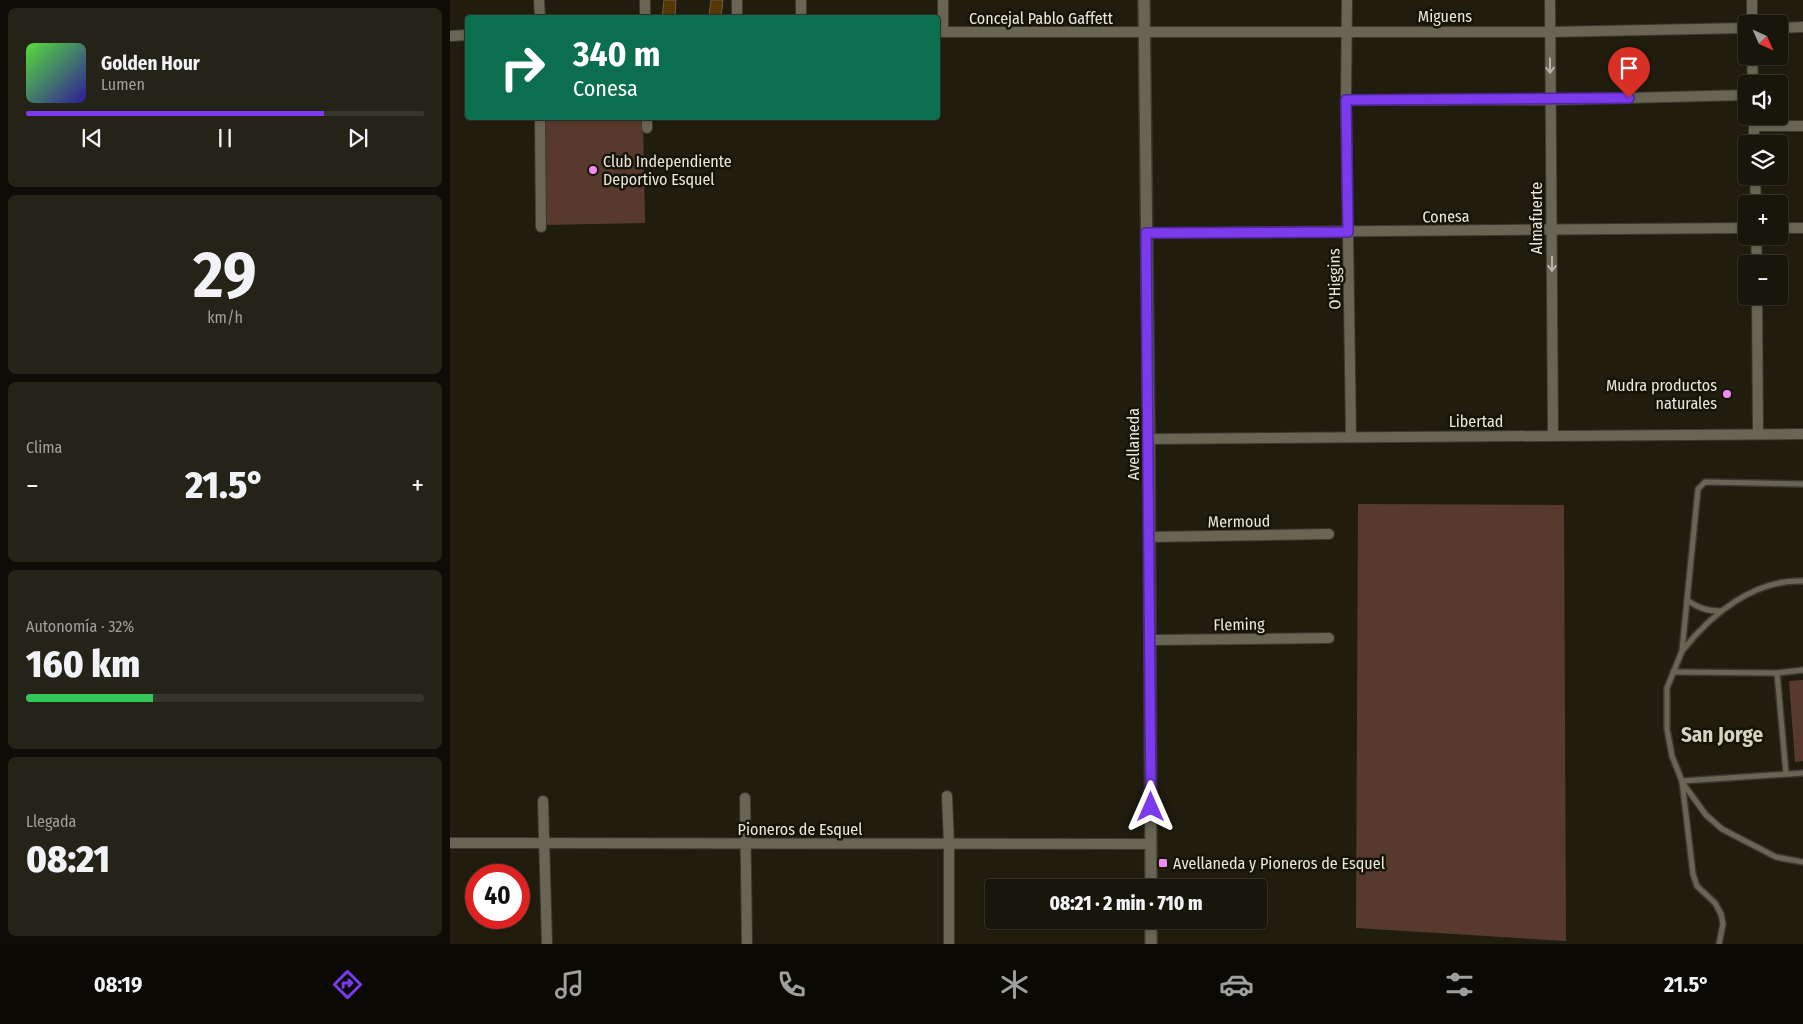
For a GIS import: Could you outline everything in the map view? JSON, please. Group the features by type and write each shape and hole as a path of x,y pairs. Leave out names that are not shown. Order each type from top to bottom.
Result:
{"street":[{"path":"539,0 540,15"},
{"path":"645,0 645,15"},
{"path":"737,0 737,15"},
{"path":"801,0 801,15"},
{"path":"940,32 943,0"},
{"name":"Avellaneda","path":"1144,0 1150,538 1151,879"},
{"name":"O'Higgins","path":"1347,0 1346,100 1351,437"},
{"name":"Almafuerte","path":"1550,0 1553,436"},
{"path":"1752,0 1752,15"},
{"path":"1788,28 1803,27"},
{"name":"Miguens","path":"1144,33 1550,32 1738,28"},
{"name":"Concejal Pablo Gaffett","path":"940,32 1144,33"},
{"path":"450,36 465,35"},
{"path":"1346,100 1550,100 1738,96"},
{"path":"540,120 541,227"},
{"path":"1788,124 1803,126"},
{"name":"Conesa","path":"1146,233 1738,228"},
{"path":"1788,228 1803,228"},
{"path":"1757,305 1758,434"},
{"name":"Libertad","path":"1149,439 1803,434"},
{"name":"Mermoud","path":"1150,538 1329,534"},
{"name":"Fleming","path":"1150,640 1329,638"},
{"path":"947,796 949,944"},
{"path":"745,798 746,944"},
{"path":"543,800 547,944"},
{"name":"Pioneros de Esquel","path":"450,842 1151,844"},
{"path":"1151,929 1151,944"}],"lane":[{"path":"1682,651 1698,489 1705,482 1803,484"},
{"path":"1803,581 1791,580 1766,586 1732,603 1698,630 1682,651 1667,688 1667,729 1672,756 1682,781 1706,815 1722,829 1776,857 1803,862"},
{"path":"1687,600 1698,608 1722,612"},
{"path":"1673,672 1777,672 1803,670"},
{"path":"1777,672 1786,773"},
{"path":"1682,781 1803,773"},
{"path":"1682,781 1693,874 1697,886 1715,903 1721,914 1722,924 1719,944"}],"shaded area":[{"name":"Club Independiente Deportivo Esquel","path":"541,120 643,120 645,223 543,225"},
{"path":"1358,504 1564,505 1566,941 1356,928"},
{"path":"1803,680 1803,761 1795,762 1789,681"}],"building":[{"path":"664,0 676,0 675,15 662,15"},
{"path":"711,0 723,0 721,15 709,15"}],"place":[{"name":"Club Independiente Deportivo Esquel","path":"593,170"},
{"name":"Mudra productos naturales","path":"1727,394"},
{"name":"Avellaneda y Pioneros de Esquel","path":"1163,863"}],"district":[{"name":"San Jorge","path":"1722,735"}],"route":[{"path":"1151,807 1146,233 1348,232 1346,100 1629,98"}]}
